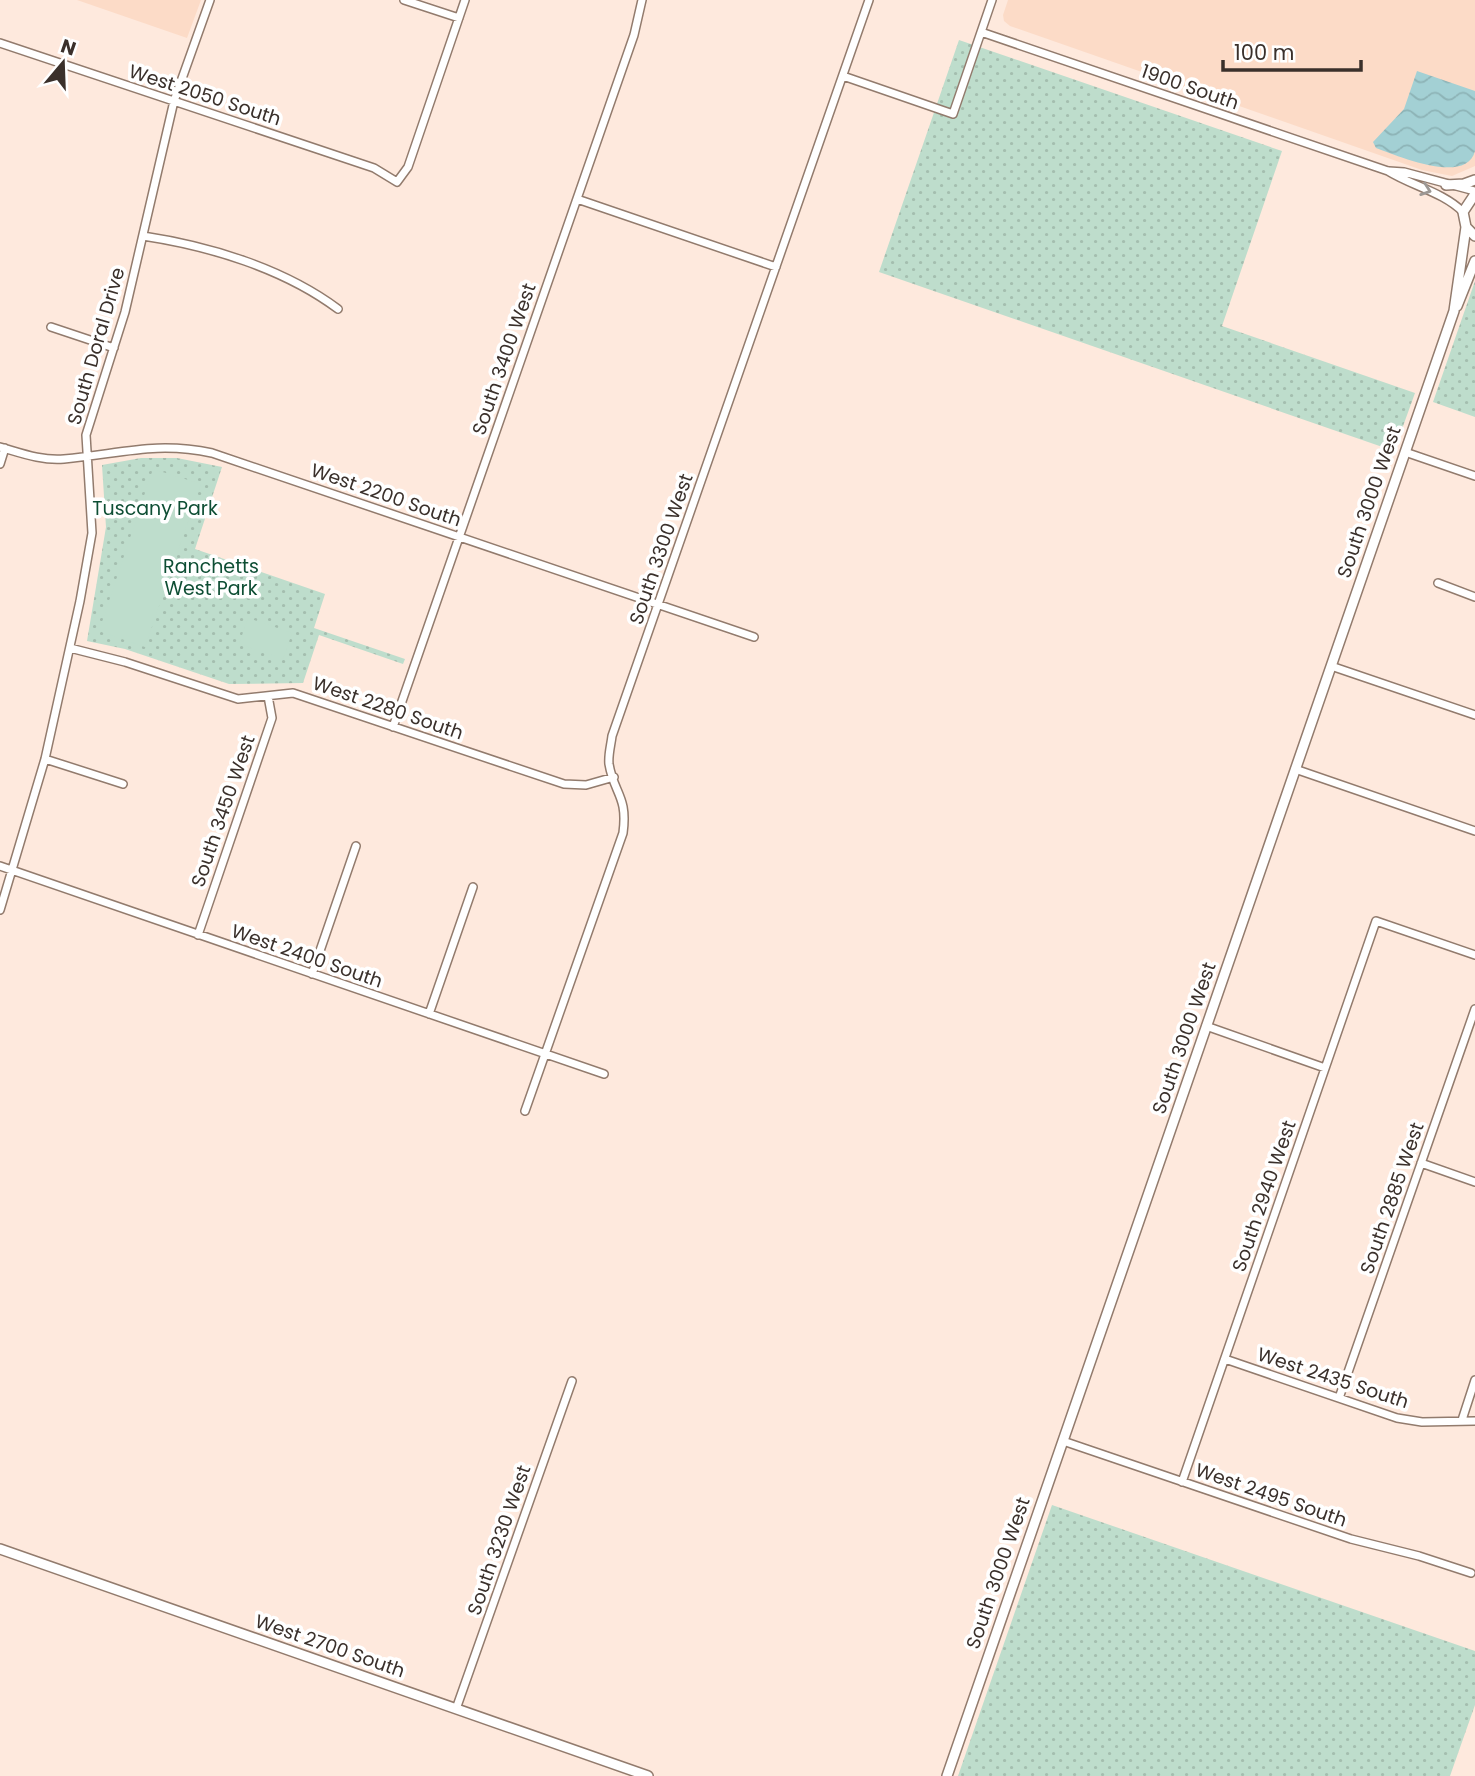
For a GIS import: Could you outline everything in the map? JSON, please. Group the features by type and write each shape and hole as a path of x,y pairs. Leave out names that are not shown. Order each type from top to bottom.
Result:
{"street":[{"name":"South Doral Drive","path":"0,910 45,759 92,533 86,435 114,348 174,101 210,0"},
{"path":"404,0 459,18 465,0"},
{"name":"South 3400 West","path":"393,727 634,35 642,0"},
{"name":"South 3300 West","path":"525,1111 623,833 626,813 609,763 612,736 869,0"},
{"path":"843,76 953,114 992,0"},
{"name":"West 2050 South","path":"0,43 374,167 397,182 408,167 459,18"},
{"name":"1900 South","path":"981,32 1388,171"},
{"path":"1388,171 1404,172 1475,192 1463,212"},
{"path":"1388,171 1410,185 1454,203 1463,212 1466,227 1475,236"},
{"path":"1446,185 1475,180"},
{"path":"577,199 776,267"},
{"name":"South 3000 West","path":"947,1776 1454,311 1466,227"},
{"path":"143,236 189,244 243,262 286,279 338,309"},
{"name":"South 3000 West","path":"1454,311 1463,296 1475,261"},
{"path":"51,327 114,348"},
{"name":"West 2200 South","path":"3,447 34,457 63,459 177,446 212,453 754,637"},
{"path":"0,464 3,447"},
{"path":"1405,452 1475,476"},
{"path":"1438,583 1475,597"},
{"name":"West 2280 South","path":"70,648 125,662 238,699 293,693 564,784 586,785 614,777"},
{"path":"1331,666 1475,715"},
{"name":"South 3450 West","path":"198,934 272,718 268,696"},
{"path":"45,759 123,784"},
{"path":"1295,769 1475,831"},
{"path":"312,974 356,846"},
{"name":"West 2400 South","path":"0,866 604,1074"},
{"path":"429,1014 473,887"},
{"name":"South 2940 West","path":"1182,1482 1376,921 1475,955"},
{"name":"South 2885 West","path":"1339,1398 1475,1009"},
{"path":"1206,1026 1325,1069"},
{"path":"1421,1163 1475,1182"},
{"name":"West 2435 South","path":"1225,1359 1397,1418 1422,1422 1475,1421"},
{"path":"1462,1420 1475,1380"},
{"name":"South 3230 West","path":"456,1709 572,1381"},
{"name":"West 2495 South","path":"1063,1441 1351,1539 1419,1556 1471,1573"},
{"name":"West 2700 South","path":"0,1549 648,1776"}],"shaded area":[{"path":"77,0 201,0 187,38"},
{"path":"1008,0 1475,0 1475,166 1452,176 1422,170 1010,26 1004,21 1003,15"}],"green space":[{"path":"959,40 1282,151 1222,326 1415,393 1394,451 879,272"},
{"path":"1475,281 1475,417 1433,402"},
{"name":"Tuscany Park","path":"141,458 177,458 222,467 195,549 325,594 314,628 405,659 403,664 319,635 303,683 229,684 125,649 87,641 106,527 102,465"},
{"path":"153,469 201,484 145,647 99,631"},
{"path":"248,618 292,633 283,659 239,644"},
{"path":"1052,1505 1475,1651 1475,1705 1450,1776 958,1776"}],"water":[{"path":"1417,71 1475,91 1475,151 1469,161 1459,166 1430,165 1376,148 1373,142 1404,109"}],"park label":[{"name":"Ranchetts West Park","path":"211,577"}]}
